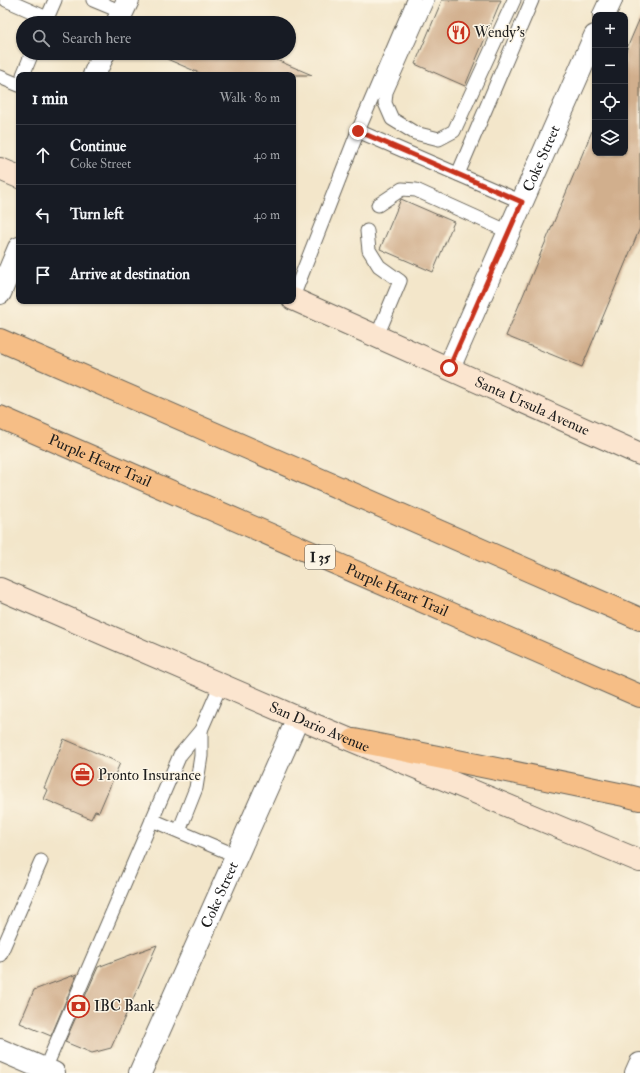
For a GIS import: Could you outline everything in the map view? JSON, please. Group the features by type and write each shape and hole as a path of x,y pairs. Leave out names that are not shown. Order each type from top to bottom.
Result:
{"highway":[{"path":"0,340 640,619"},
{"name":"Purple Heart Trail","path":"0,417 640,696"},
{"path":"354,740 640,800"}],"main road":[{"path":"0,169 16,176"},
{"name":"Santa Ursula Avenue","path":"296,299 640,454"},
{"name":"San Dario Avenue","path":"0,589 298,718 354,740 640,861"}],"street":[{"path":"605,12 611,0"},
{"name":"Coke Street","path":"449,368 592,43"},
{"path":"95,72 101,60"},
{"path":"0,293 16,255"},
{"name":"Coke Street","path":"140,1073 298,718"},
{"path":"0,1050 49,1071"},
{"path":"636,1073 640,1064"}],"lane":[{"path":"6,0 36,16"},
{"path":"48,16 55,0"},
{"path":"93,0 122,12"},
{"path":"296,290 358,131 414,0"},
{"path":"427,0 386,92 385,103 392,119 414,133 439,139 454,131 514,0"},
{"path":"458,174 532,0"},
{"path":"24,72 29,60"},
{"path":"0,77 16,84"},
{"path":"358,131 522,202"},
{"path":"378,205 402,189 416,190 509,232"},
{"path":"367,231 369,250 379,266 400,281 377,336"},
{"path":"49,1071 180,755 201,730 221,684"},
{"path":"178,831 196,788 201,756 201,730"},
{"path":"152,820 237,856"},
{"path":"0,955 41,861"}],"building":[{"name":"Wendy's","path":"442,0 501,0 465,86 415,64"},
{"path":"640,18 640,228 582,367 506,336 592,131 592,156 628,156 628,46"},
{"path":"169,60 277,60 312,75 296,75 296,72 197,72"},
{"path":"401,199 454,222 433,272 380,249"},
{"name":"Pronto Insurance","path":"64,739 120,763 99,812 95,811 91,819 44,799 48,790 44,788"},
{"name":"IBC Bank","path":"157,945 111,1048 92,1053 65,1042 98,967"},
{"path":"77,974 51,1036 20,1023 34,990"}],"place":[{"name":"Wendy's","path":"458,32"},
{"name":"Pronto Insurance","path":"82,775"},
{"name":"IBC Bank","path":"78,1006"}],"route":[{"path":"358,131 522,202 449,368"}]}
